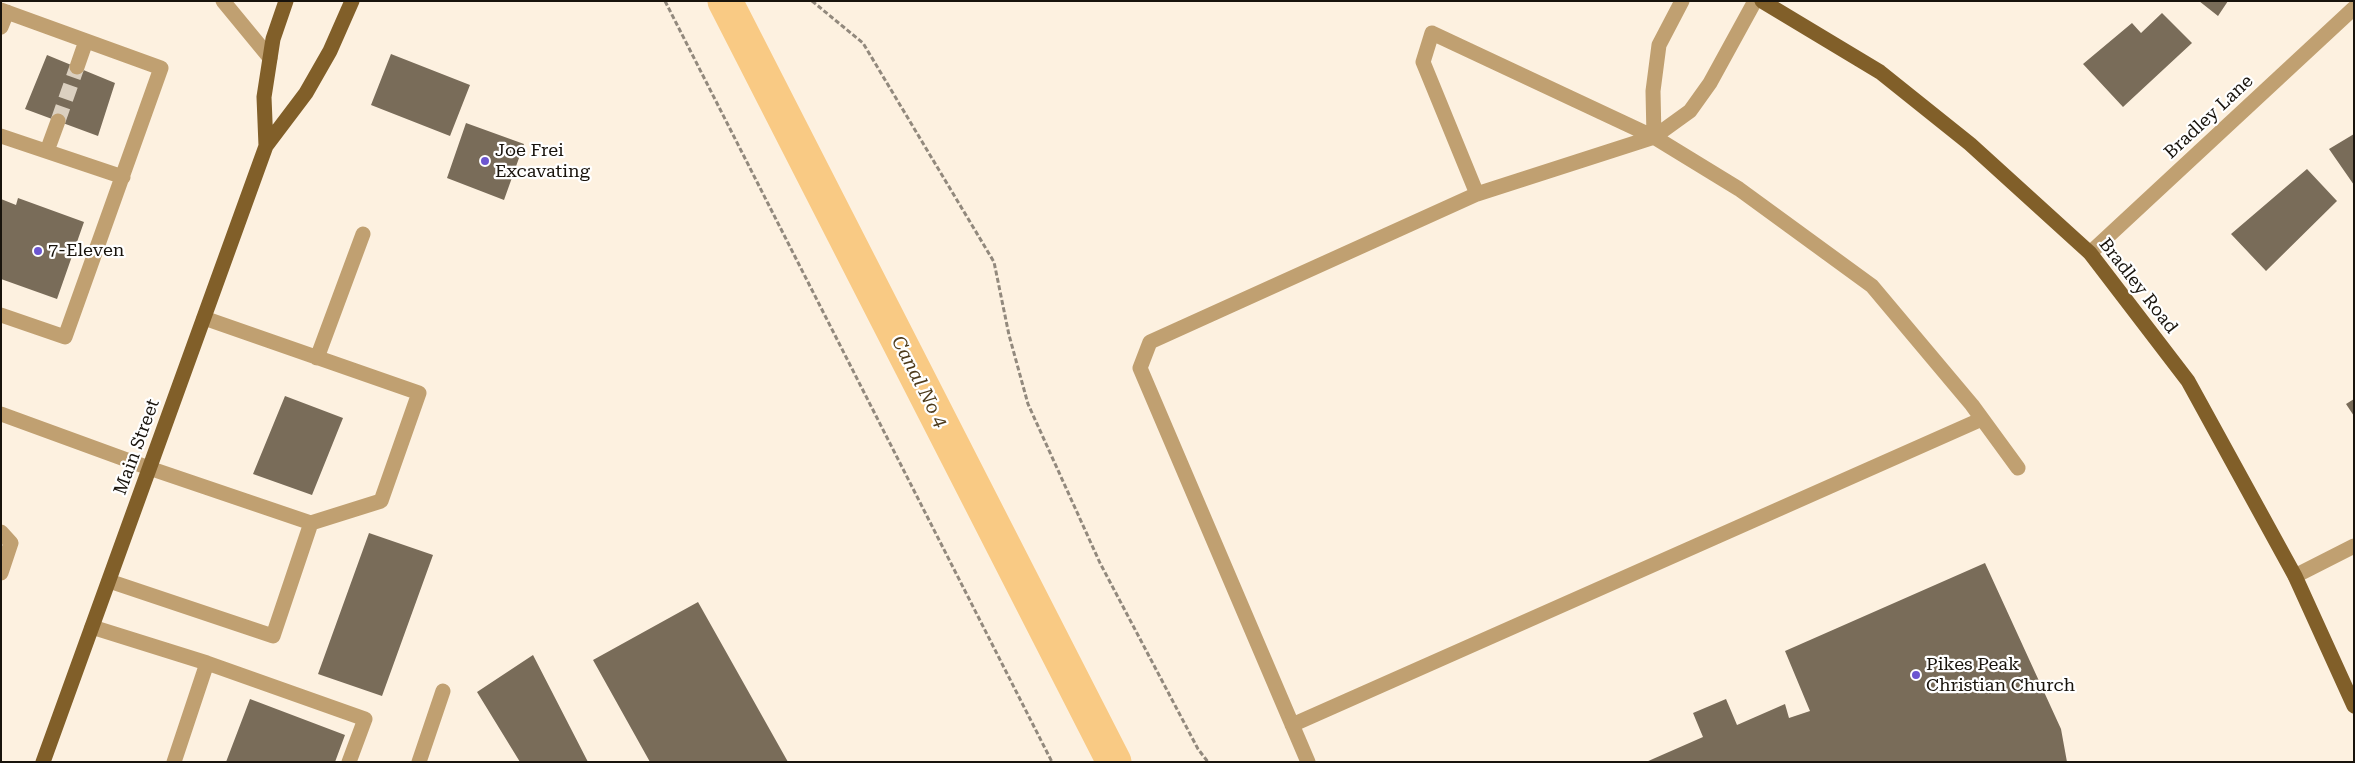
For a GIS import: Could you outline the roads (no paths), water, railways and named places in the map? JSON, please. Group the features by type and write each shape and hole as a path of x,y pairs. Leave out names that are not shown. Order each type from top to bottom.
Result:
{"main road":[{"name":"Main Street","path":"266,146 264,96 272,39 286,1"},
{"name":"Main Street","path":"43,762 266,146 306,93 330,51 352,1"},
{"name":"Bradley Road","path":"1762,1 1880,72 1970,144 2090,252 2188,382 2295,576 2354,706"}],"street":[{"path":"223,1 270,58"},
{"path":"1654,137 1653,91 1660,45 1682,1"},
{"path":"1308,762 1140,368 1150,342 1477,194 1654,137 1690,111 1710,83 1755,1"},
{"name":"Bradley Lane","path":"2090,252 2354,8"},
{"path":"1,28 4,11 161,68 65,338 1,315"},
{"path":"1477,194 1423,62 1432,33 1654,137 1739,189 1872,286 1982,419 2018,468"},
{"path":"77,67 86,41"},
{"path":"47,151 58,121"},
{"path":"1,136 123,177"},
{"path":"317,358 363,234"},
{"path":"1,414 150,468 311,522 381,501 419,394 204,318"},
{"path":"1292,725 1982,419"},
{"path":"109,581 273,636 311,522"},
{"path":"1,532 11,543 1,573"},
{"path":"2295,576 2354,546"},
{"path":"92,627 206,663 364,719 349,762"},
{"path":"174,762 206,663"},
{"path":"418,762 443,691"}],"waterway":[{"name":"Canal No 4","path":"725,1 1114,762"}],"tunnel":[{"path":"58,121 77,67"}],"place":[{"name":"Joe Frei Excavating","path":"485,161"},
{"name":"7-Eleven","path":"38,251"},
{"name":"Pikes Peak Christian Church","path":"1916,675"}]}
